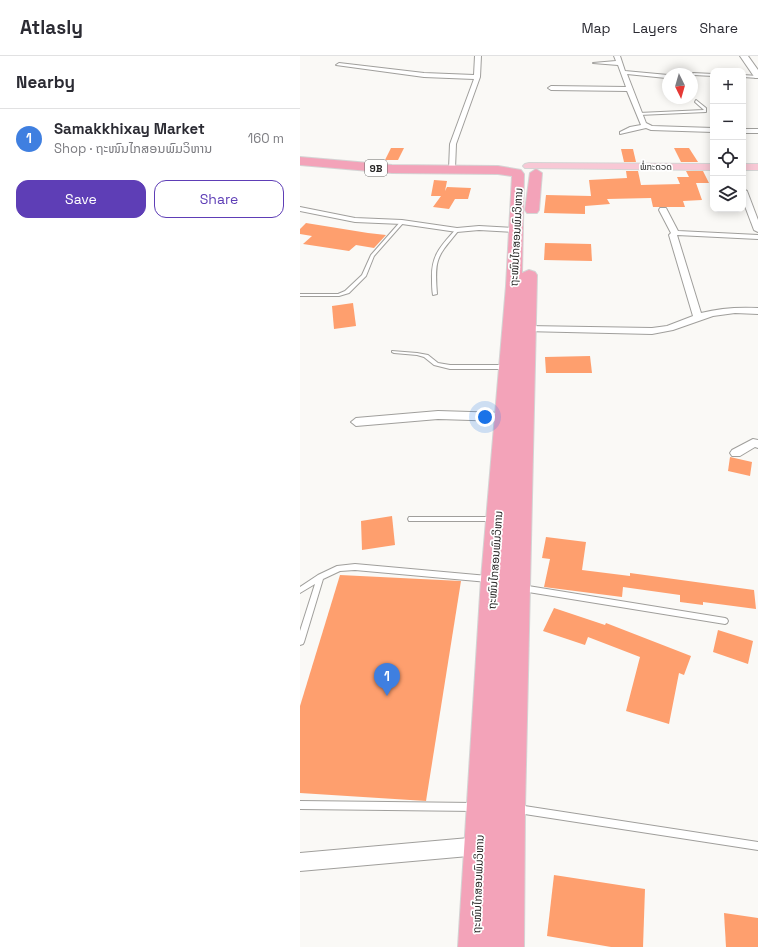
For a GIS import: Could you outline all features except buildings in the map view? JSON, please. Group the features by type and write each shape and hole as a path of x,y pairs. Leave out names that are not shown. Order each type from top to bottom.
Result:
{"highway":[{"name":"9B","path":"300,161 368,167 526,171"},
{"name":"ຖະໜົນໄກສອນພົມວິຫານ","path":"507,947 510,808 527,329 517,230 520,184 526,171"},
{"name":"ຖະໜົນໄກສອນພົມວິຫານ","path":"475,947 493,579 504,417 508,367 522,286 533,193 526,171"}],"main road":[{"name":"ພໍ່ກະດວດ","path":"526,171 599,168 710,167"},
{"path":"746,167 758,167"}],"street":[{"path":"452,169 453,144 477,77 478,56"},
{"path":"617,56 629,89 646,126"},
{"path":"744,56 758,77"},
{"path":"596,63 620,63"},
{"path":"339,65 424,75 477,77"},
{"path":"624,72 662,76"},
{"path":"551,88 629,89"},
{"path":"622,133 632,128 646,126 651,128 710,130"},
{"path":"746,131 758,132"},
{"path":"746,199 758,230"},
{"path":"300,209 355,220 402,222 457,230 479,228 517,230"},
{"path":"663,210 675,233 673,236 698,317"},
{"path":"675,233 758,237"},
{"path":"527,329 652,331 674,328 698,317 717,312 742,310 758,311"},
{"path":"356,422 438,415 504,417"},
{"path":"736,453 753,443 758,444"},
{"path":"300,862 480,846"}],"lane":[{"path":"698,74 710,75"},
{"path":"746,76 758,77"},
{"path":"640,114 705,112 705,109 698,103"},
{"path":"300,295 339,295 346,292 364,275 372,256 402,222"},
{"path":"435,294 433,273 437,253 457,230"},
{"path":"394,352 426,356 436,364 450,367 508,367"},
{"path":"411,519 498,518"},
{"path":"300,590 339,568 355,567 493,579"},
{"path":"300,642 320,578"},
{"path":"518,588 725,621"},
{"path":"300,805 481,807"},
{"path":"510,808 758,846"}],"place":[{"name":"Samakkhixay Market","path":"387,696"}]}
